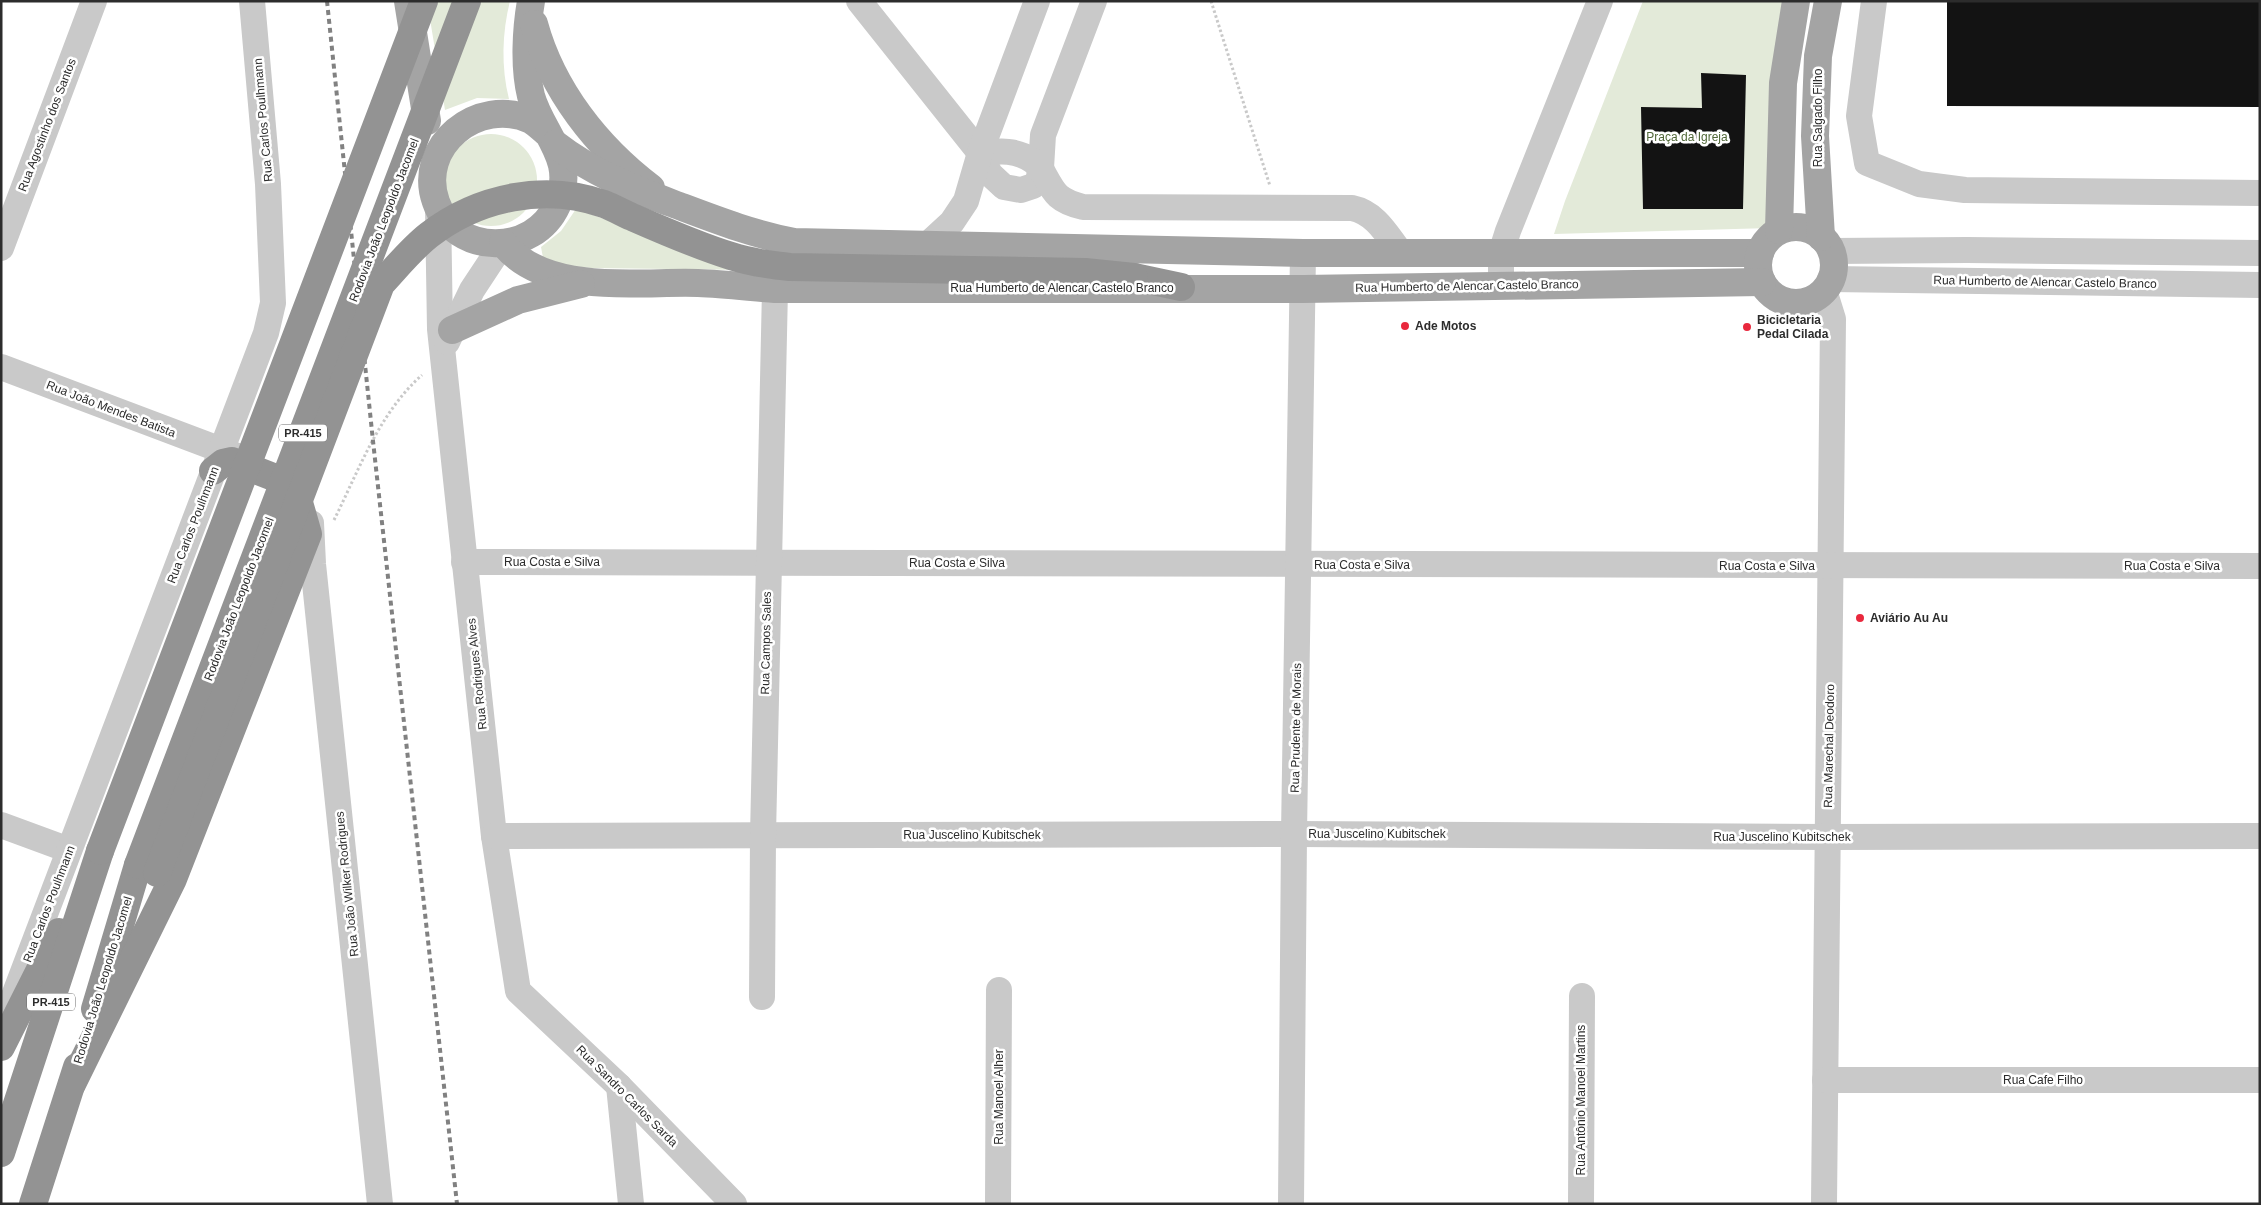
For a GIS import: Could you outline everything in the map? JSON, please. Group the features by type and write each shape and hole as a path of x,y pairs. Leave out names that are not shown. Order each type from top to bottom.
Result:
{"highway":[{"name":"PR-415","path":"1,1153 100,851 424,1"},
{"name":"Rodovia João Leopoldo Jacomel","path":"147,869 467,1"},
{"path":"33,1204 72,1084 147,869 381,284 428,236 456,217 477,207 504,199 551,194 604,204 730,256 790,268 1086,272 1134,277 1181,287"},
{"path":"72,1084 174,879 308,534 300,506 281,480 232,461 223,463 217,461"},
{"path":"1,1047 100,851"}],"main road":[{"path":"408,1 434,160"},
{"path":"530,4 528,78 531,95 551,138 561,157 563,176 558,204 542,228 529,236 503,243 480,241 458,232 447,222 438,208 432,193 431,176 434,160 442,144 455,130 471,120 509,115 531,121 551,138 584,165 623,185 733,227 794,242 1303,253 1760,253"},
{"path":"530,4 545,56 568,99 604,146 636,176 673,204"},
{"path":"1779,230 1783,83 1795,6 1827,9"},
{"name":"Rua Salgado Filho","path":"1826,244 1815,136 1818,56 1827,9"},
{"path":"1797,226 1814,231 1826,244 1833,265 1827,284 1809,300 1791,302 1774,296 1762,282 1758,263 1760,253 1764,244 1779,230 1797,226"},
{"name":"Rua Humberto de Alencar Castelo Branco","path":"503,243 516,258 542,272 594,282 700,283 775,289 1303,288 1762,282"},
{"path":"446,346 518,300 594,282"}],"street":[{"name":"Rua Agostinho dos Santos","path":"1,248 94,1"},
{"name":"Rua Carlos Poulhmann","path":"1,1029 266,333 273,303 268,184 252,1"},
{"path":"859,1 980,153 995,180 1010,189 1021,190 1033,186 1039,177 1043,135 1094,1"},
{"path":"927,245 960,212 970,190 980,153 1037,1"},
{"path":"1501,286 1501,253 1600,1"},
{"path":"1874,1 1859,116 1867,163 1918,184 1965,190 2260,193"},
{"path":"980,153 1014,152 1041,168 1046,182 1055,194 1068,202 1083,207 1352,208 1361,210 1370,214 1401,253"},
{"name":"Rua Rodrigues Alves","path":"438,208 438,310 446,346 464,562 494,836 518,991"},
{"path":"446,346 472,290 503,243"},
{"path":"1826,244 1967,250 2260,253"},
{"name":"Rua Prudente de Morais","path":"1291,1204 1294,834 1303,253"},
{"name":"Rua Humberto de Alencar Castelo Branco","path":"1827,284 2260,285"},
{"name":"Rua Marechal Deodoro","path":"1824,1204 1832,566 1833,319 1827,284"},
{"name":"Rua Campos Sales","path":"762,997 768,562 775,289"},
{"name":"Rua João Mendes Batista","path":"1,367 217,461 281,474 296,489 309,515 312,532 313,564"},
{"name":"Rua Costa e Silva","path":"464,562 2260,566"},
{"name":"Rua João Wilker Rodrigues","path":"313,564 380,1204"},
{"path":"1,825 69,850"},
{"name":"Rua Juscelino Kubitschek","path":"494,836 1294,834 1828,837 2260,836"},
{"name":"Rua Manoel Alher","path":"998,1204 999,990"},
{"name":"Rua Sandro Carlos Sarda","path":"518,991 619,1086 734,1204"},
{"name":"Rua Antônio Manoel Martins","path":"1581,1204 1582,996"},
{"name":"Rua Cafe Filho","path":"1825,1080 2260,1080"},
{"path":"619,1086 631,1204"}],"path":[{"path":"1211,1 1271,190 1274,208"},
{"path":"330,528 390,411 446,346"}],"green space":[{"path":"427,1 510,1 505,25 504,50 506,87 509,99 477,98 445,110"},
{"name":"Praça da Igreja","path":"1643,1 1796,1 1771,228 1554,234"},
{"path":"491,134 509,137 524,147 534,162 537,180 534,198 524,213 509,223 491,226 473,223 458,213 448,198 445,180 448,162 458,147 473,137"},
{"path":"576,209 749,270 591,268 544,263 541,247 561,231"}],"building":[{"path":"1947,1 2260,1 2260,107 1947,106"},
{"path":"1701,73 1746,75 1743,209 1643,209 1641,107 1702,108"}],"railway":[{"path":"327,1 373,441 457,1204"}],"place":[{"name":"Ade Motos","path":"1405,326"},
{"name":"Bicicletaria Pedal Cilada","path":"1747,327"},
{"name":"Aviário Au Au","path":"1860,618"}]}
